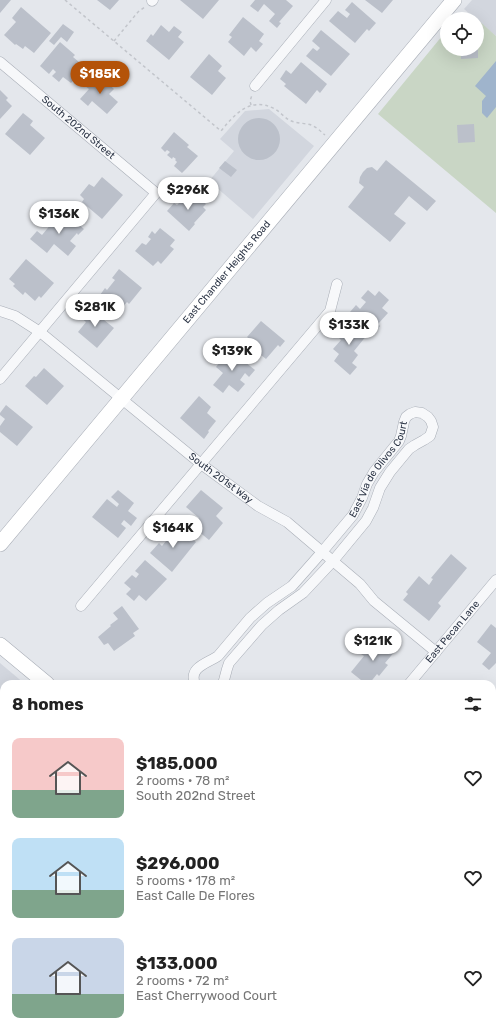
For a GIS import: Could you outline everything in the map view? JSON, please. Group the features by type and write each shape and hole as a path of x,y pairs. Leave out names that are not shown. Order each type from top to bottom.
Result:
{"main road":[{"name":"East Chandler Heights Road","path":"0,544 454,0"},
{"path":"0,645 42,680"}],"street":[{"path":"255,86 326,0"},
{"name":"South 202nd Street","path":"0,62 156,193 40,332"},
{"path":"81,606 330,311 337,284"},
{"name":"South 201st Way","path":"0,312 15,316 40,332 201,464 258,506 287,522 360,584 374,601 436,652"},
{"path":"0,379 40,332"},
{"name":"East Via de Olivos Court","path":"194,680 195,672 198,668 218,656 250,618 261,607 292,586 322,552 357,510 374,472 399,441 406,417 415,412 425,414 431,421 433,427 430,436 409,449 390,472 380,488 373,508 366,521 333,561 300,595 265,622 239,651 229,663 224,680"},
{"path":"368,484 380,488"},
{"name":"East Pecan Lane","path":"412,680 496,580"},
{"path":"292,586 300,595"},
{"path":"229,643 239,651"}],"path":[{"path":"65,0 221,131 240,110 251,105 258,104 276,110 289,120 297,123 308,124 317,128 334,143"},
{"path":"114,41 138,12 153,1"}],"shaded area":[{"path":"472,0 496,0 496,36 484,26 484,12 468,12 464,9"},
{"path":"269,109 314,146 253,219 209,181 234,151 220,139 245,111"},
{"path":"0,663 20,680 0,680"}],"green space":[{"path":"484,25 496,36 496,213 378,114 440,39 440,56 484,56"}],"water":[{"path":"496,61 496,107 487,118 482,113 482,101 486,96 475,86"}],"building":[{"path":"0,0 11,0 0,13"},
{"path":"97,0 119,0 110,10"},
{"path":"180,0 219,0 203,19"},
{"path":"255,0 286,0 293,6 279,22 281,23 277,28 269,21 275,14 264,4 258,12 250,6"},
{"path":"365,0 393,0 382,13"},
{"path":"352,2 376,23 369,31 367,29 355,43 329,21 338,11 347,18 350,14 345,10"},
{"path":"21,7 51,33 34,53 25,46 23,49 16,44 15,45 4,35 16,22 12,18"},
{"path":"243,17 264,34 259,41 263,44 256,52 251,47 244,56 228,42 232,37 229,35"},
{"path":"63,24 74,32 67,42 61,37 54,45 49,41"},
{"path":"161,25 169,32 174,26 182,32 178,37 184,42 169,60 146,41 151,34 153,36"},
{"path":"321,30 350,54 331,76 306,56 313,48 317,51 320,48 312,41"},
{"path":"60,42 75,55 73,57 79,62 76,66 82,71 71,83 63,77 59,82 52,76 56,72 53,69 49,74 40,66"},
{"path":"209,54 222,66 218,71 226,78 212,95 190,77"},
{"path":"461,56 478,56 478,58 461,59"},
{"path":"301,62 327,84 320,93 317,90 306,104 284,86 286,84 280,79 286,70 291,74"},
{"path":"93,76 98,80 101,77 114,89 109,94 118,102 107,114 92,101 88,106 80,99 89,89 85,86"},
{"path":"0,90 8,98 6,100 12,106 0,119"},
{"path":"23,113 33,121 30,125 45,138 30,155 5,134"},
{"path":"259,118 274,124 280,139 274,154 259,160 244,154 238,139 244,124"},
{"path":"474,124 475,142 458,143 457,125"},
{"path":"174,132 189,145 187,147 198,156 182,173 174,166 177,162 175,160 176,159 173,157 172,159 167,155 170,152 167,150 165,152 161,148"},
{"path":"386,160 436,201 427,211 409,196 394,214 406,223 390,242 348,207 364,187 359,183 363,172 367,168 372,167 377,171"},
{"path":"225,161 237,170 231,177 219,168"},
{"path":"102,177 123,195 102,219 82,202 84,199 80,195 89,184 94,187"},
{"path":"194,193 206,204 203,207 206,210 189,231 167,211 174,203 177,205 182,200 186,203"},
{"path":"62,211 84,229 78,235 77,233 70,241 76,246 68,256 54,244 47,253 30,239 37,231 42,235"},
{"path":"160,228 175,240 170,246 174,249 161,264 158,261 153,266 135,251 142,243 146,245 151,239 148,237 152,231 155,234"},
{"path":"26,259 54,283 41,298 39,296 35,301 25,292 23,295 13,286 15,284 9,279"},
{"path":"119,269 142,288 129,304 127,302 119,311 100,295 105,288 107,290 115,280 112,278"},
{"path":"368,290 375,296 379,291 389,300 382,308 388,313 378,324 380,326 375,333 350,312 356,305 360,309 366,302 361,298"},
{"path":"88,307 114,328 97,348 78,332 86,322 80,317"},
{"path":"346,318 367,335 354,351 358,355 352,363 357,367 350,375 334,361 339,354 333,349 341,340 339,338 345,330 339,326"},
{"path":"261,321 285,341 280,347 278,345 266,359 256,351 260,347 247,337"},
{"path":"230,350 255,370 249,377 245,373 240,380 245,384 238,392 229,385 223,393 213,385 223,373 216,367"},
{"path":"44,368 64,386 47,405 25,386"},
{"path":"199,396 211,407 207,413 216,421 204,439 180,418"},
{"path":"6,405 33,427 17,446 0,432 0,426 5,419 0,415 0,413"},
{"path":"118,490 134,503 128,511 137,518 131,526 124,520 121,524 126,528 118,538 92,517 107,499 117,507 119,504 111,497"},
{"path":"201,490 223,508 216,516 223,523 209,540 192,526 199,518 186,507"},
{"path":"180,529 196,542 172,572 150,553 159,543 162,546 166,541 162,538 168,530 175,536"},
{"path":"451,554 467,568 438,603 441,606 429,621 403,600 408,594 406,592 419,576 429,585 433,579 431,578"},
{"path":"145,560 167,579 146,601 139,595 134,601 126,594 131,589 124,583 132,575 136,578 139,574 135,571"},
{"path":"122,606 139,629 133,633 135,636 114,651 108,643 104,645 98,637 118,619 113,613"},
{"path":"491,624 496,628 496,663 489,670 482,664 491,653 477,642"},
{"path":"383,639 396,650 385,663 388,665 379,676 377,674 372,680 361,680 351,672 364,656 361,654 368,645 371,647 375,643 378,645"}]}
